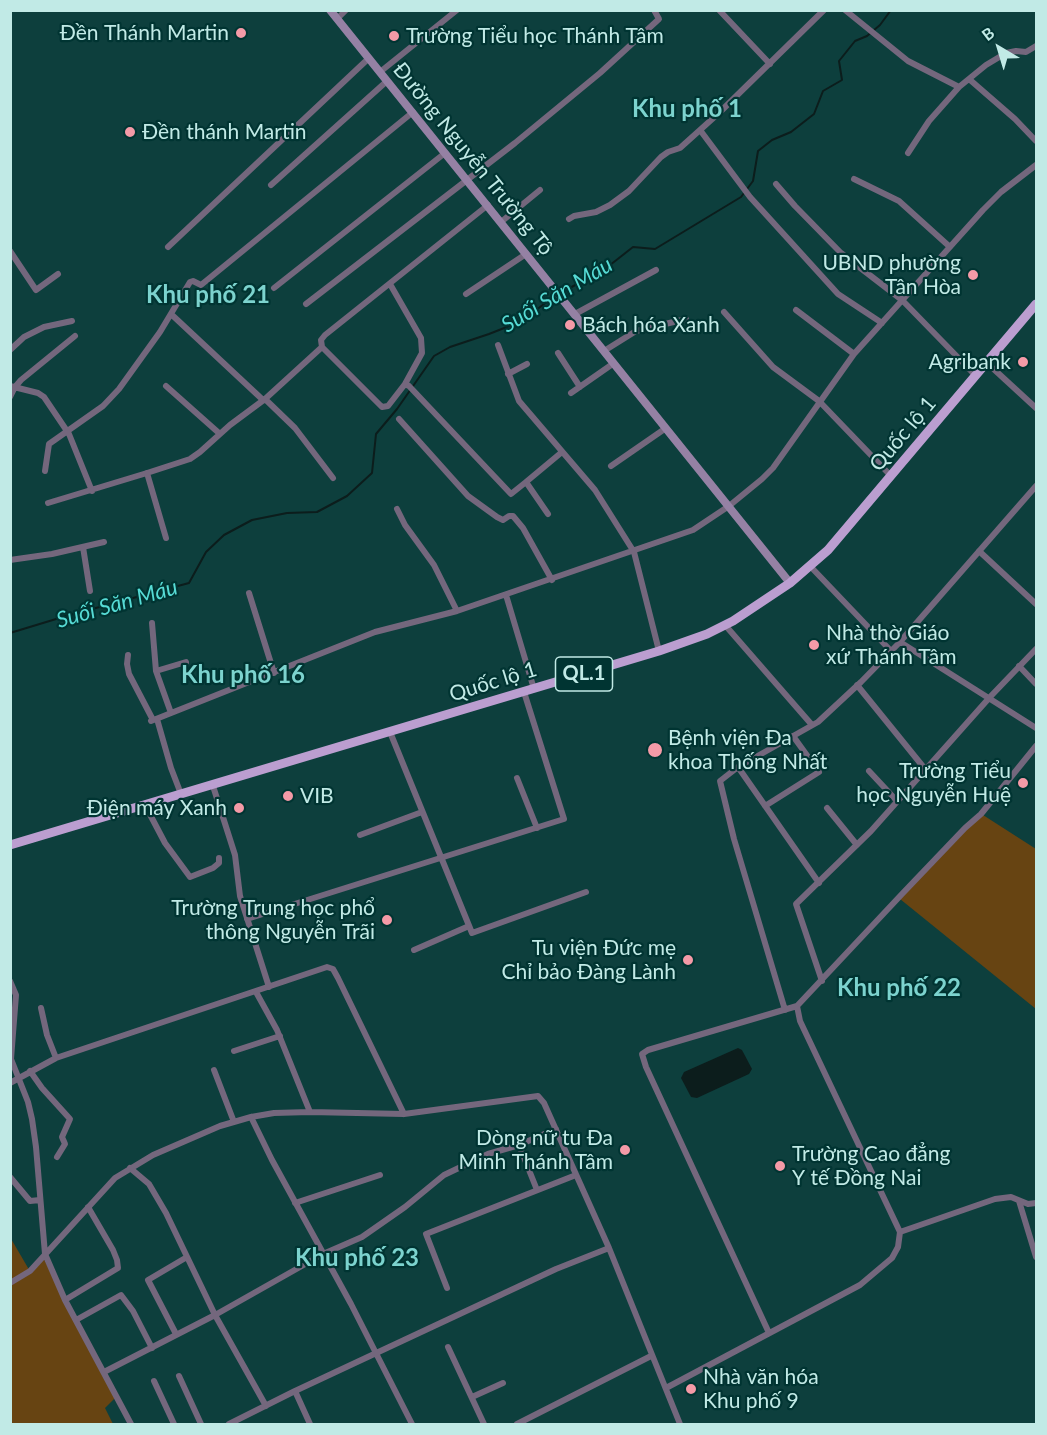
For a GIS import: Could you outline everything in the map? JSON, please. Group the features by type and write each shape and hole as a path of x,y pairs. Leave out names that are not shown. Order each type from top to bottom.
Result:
{"highway":[{"name":"Quốc lộ 1","path":"10,845 659,651 725,625 790,583 828,550 1036,304"}],"main road":[{"name":"Đường Nguyễn Trường Tộ","path":"330,10 790,583"}],"street":[{"path":"337,19 346,10"},
{"path":"380,72 456,10"},
{"path":"306,304 468,180 600,74 659,20 654,10"},
{"path":"719,10 770,64"},
{"path":"568,219 596,212 620,199 662,157 680,148 700,130 824,10"},
{"path":"844,10 908,61 959,87"},
{"path":"908,153 929,121 959,87 986,65 1006,53 1026,52 1036,46"},
{"path":"168,247 369,58"},
{"path":"969,79 1015,119 1036,141"},
{"path":"271,184 387,81"},
{"path":"45,471 49,444 103,406 118,389 154,341 190,282 201,285 412,112"},
{"path":"700,130 750,197 838,294 882,323"},
{"path":"274,288 445,153"},
{"path":"154,720 375,632 457,611 693,530 729,506 773,468 854,354 1001,192 1036,165"},
{"path":"854,179 899,201 950,247"},
{"path":"776,184 841,253 902,300 975,375"},
{"path":"501,222 540,190"},
{"path":"390,284 421,338 422,353 407,385 388,406 382,407 322,347 321,340 325,335 488,206"},
{"path":"10,251 36,290 58,274"},
{"path":"466,294 526,254"},
{"path":"575,314 656,270"},
{"path":"796,310 854,354"},
{"path":"724,312 772,368 819,401 891,476"},
{"path":"171,314 295,428 333,478"},
{"path":"604,351 636,331 686,319"},
{"path":"10,350 24,338 45,327 72,321"},
{"path":"10,397 13,386 75,336"},
{"path":"498,345 519,401 595,490 634,552 659,651"},
{"path":"48,503 190,459 264,400 322,347"},
{"path":"558,353 580,387"},
{"path":"986,362 1036,408"},
{"path":"571,393 614,363"},
{"path":"508,374 527,364"},
{"path":"407,385 511,494 562,452"},
{"path":"13,386 44,397 68,432 92,491"},
{"path":"166,386 220,434"},
{"path":"399,419 468,496 503,520 513,516 523,528 552,580"},
{"path":"611,466 666,428"},
{"path":"147,473 166,538"},
{"path":"526,482 548,514"},
{"path":"785,1010 720,781 738,767 812,726 857,686 900,642 1036,486"},
{"path":"397,509 405,525 434,565 457,611"},
{"path":"10,560 52,554 104,542"},
{"path":"83,547 90,591"},
{"path":"979,551 1036,604"},
{"path":"810,566 891,651"},
{"path":"249,593 274,673"},
{"path":"247,919 564,819 506,595"},
{"path":"152,623 156,671 171,713"},
{"path":"725,625 812,726"},
{"path":"900,642 1036,728"},
{"path":"822,981 796,904 857,845 1036,649"},
{"path":"128,655 129,674 154,720 181,794"},
{"path":"156,671 186,662"},
{"path":"1019,666 1036,684"},
{"path":"857,686 926,769"},
{"path":"390,732 472,933 586,892"},
{"path":"765,806 819,772 793,736"},
{"path":"769,1333 642,1054 648,1050 797,1006 965,828 981,814 1036,746"},
{"path":"738,767 819,883"},
{"path":"869,771 897,801"},
{"path":"518,778 537,828"},
{"path":"213,786 235,855 240,896 269,987"},
{"path":"145,805 165,843 190,877 213,868 219,863 219,858"},
{"path":"827,808 857,845"},
{"path":"360,835 422,812"},
{"path":"414,950 469,926"},
{"path":"10,1083 56,1058 327,967 333,969 404,1114"},
{"path":"10,981 16,995 11,1035 11,1058 32,1119 45,1254 65,1300 131,1425"},
{"path":"256,992 280,1036 310,1112"},
{"path":"666,1388 860,1285 892,1258 898,1247 900,1232 800,1022 797,1006"},
{"path":"41,1008 46,1035 56,1058"},
{"path":"234,1051 280,1036"},
{"path":"214,1070 234,1122"},
{"path":"30,1071 70,1119 62,1137 65,1144 57,1157"},
{"path":"10,1283 30,1271 115,1178 153,1155 220,1126 274,1113 404,1114 538,1096 544,1103 609,1248 680,1425"},
{"path":"250,1117 412,1425"},
{"path":"104,1372 215,1315 323,1254 362,1237 405,1207 444,1175 488,1154 519,1145 556,1129"},
{"path":"519,1145 537,1190"},
{"path":"130,1168 149,1184 215,1315 266,1406"},
{"path":"295,1203 380,1175"},
{"path":"447,1288 426,1234 576,1175"},
{"path":"10,1177 30,1201 40,1200"},
{"path":"900,1232 995,1199 1011,1197 1019,1201 1036,1203"},
{"path":"1019,1201 1036,1257"},
{"path":"65,1300 118,1268 113,1250 88,1207"},
{"path":"229,1425 239,1422 295,1390 556,1269 609,1248"},
{"path":"176,1334 148,1280 187,1257"},
{"path":"76,1320 121,1295 133,1311 152,1348"},
{"path":"448,1347 484,1425"},
{"path":"517,1425 651,1356"},
{"path":"179,1376 201,1425"},
{"path":"154,1381 174,1425"},
{"path":"472,1398 503,1383"},
{"path":"295,1390 310,1425"}],"shaded area":[{"path":"983,815 1036,849 1036,1009 900,899"},
{"path":"738,1048 742,1050 752,1069 749,1074 697,1098 691,1097 681,1078 684,1072"},
{"path":"10,1237 31,1273 44,1259 115,1398 105,1408 113,1424 11,1424"}],"waterway":[{"name":"Suối Săn Máu","path":"10,633 189,583 206,552 224,535 252,520 287,513 317,512 347,496 372,473 376,434 397,409 434,356 450,347 522,321 553,297 605,269 633,247 655,249 741,197 753,181 758,151 772,140 791,132 814,114 823,91 842,80 839,61 855,41 867,36 880,25 891,10"}],"place":[{"name":"Đền Thánh Martin","path":"241,33"},
{"name":"Trường Tiểu học Thánh Tâm","path":"394,36"},
{"name":"Đền thánh Martin","path":"130,132"},
{"name":"UBND phường Tân Hòa","path":"973,275"},
{"name":"Bách hóa Xanh","path":"570,325"},
{"name":"Agribank","path":"1023,362"},
{"name":"Nhà thờ Giáo xứ Thánh Tâm","path":"814,645"},
{"name":"Bệnh viện Đa khoa Thống Nhất","path":"655,750"},
{"name":"Trường Tiểu học Nguyễn Huệ","path":"1023,783"},
{"name":"VIB","path":"288,796"},
{"name":"Điện máy Xanh","path":"239,808"},
{"name":"Trường Trung học phổ thông Nguyễn Trãi","path":"387,920"},
{"name":"Tu viện Đức mẹ Chỉ bảo Đàng Lành","path":"688,960"},
{"name":"Dòng nữ tu Đa Minh Thánh Tâm","path":"625,1150"},
{"name":"Trường Cao đẳng Y tế Đồng Nai","path":"780,1166"},
{"name":"Nhà văn hóa Khu phố 9","path":"691,1389"}],"district":[{"name":"Khu phố 1","path":"687,109"},
{"name":"Khu phố 21","path":"208,295"},
{"name":"Khu phố 16","path":"243,675"},
{"name":"Khu phố 22","path":"899,988"},
{"name":"Khu phố 23","path":"357,1258"}]}
